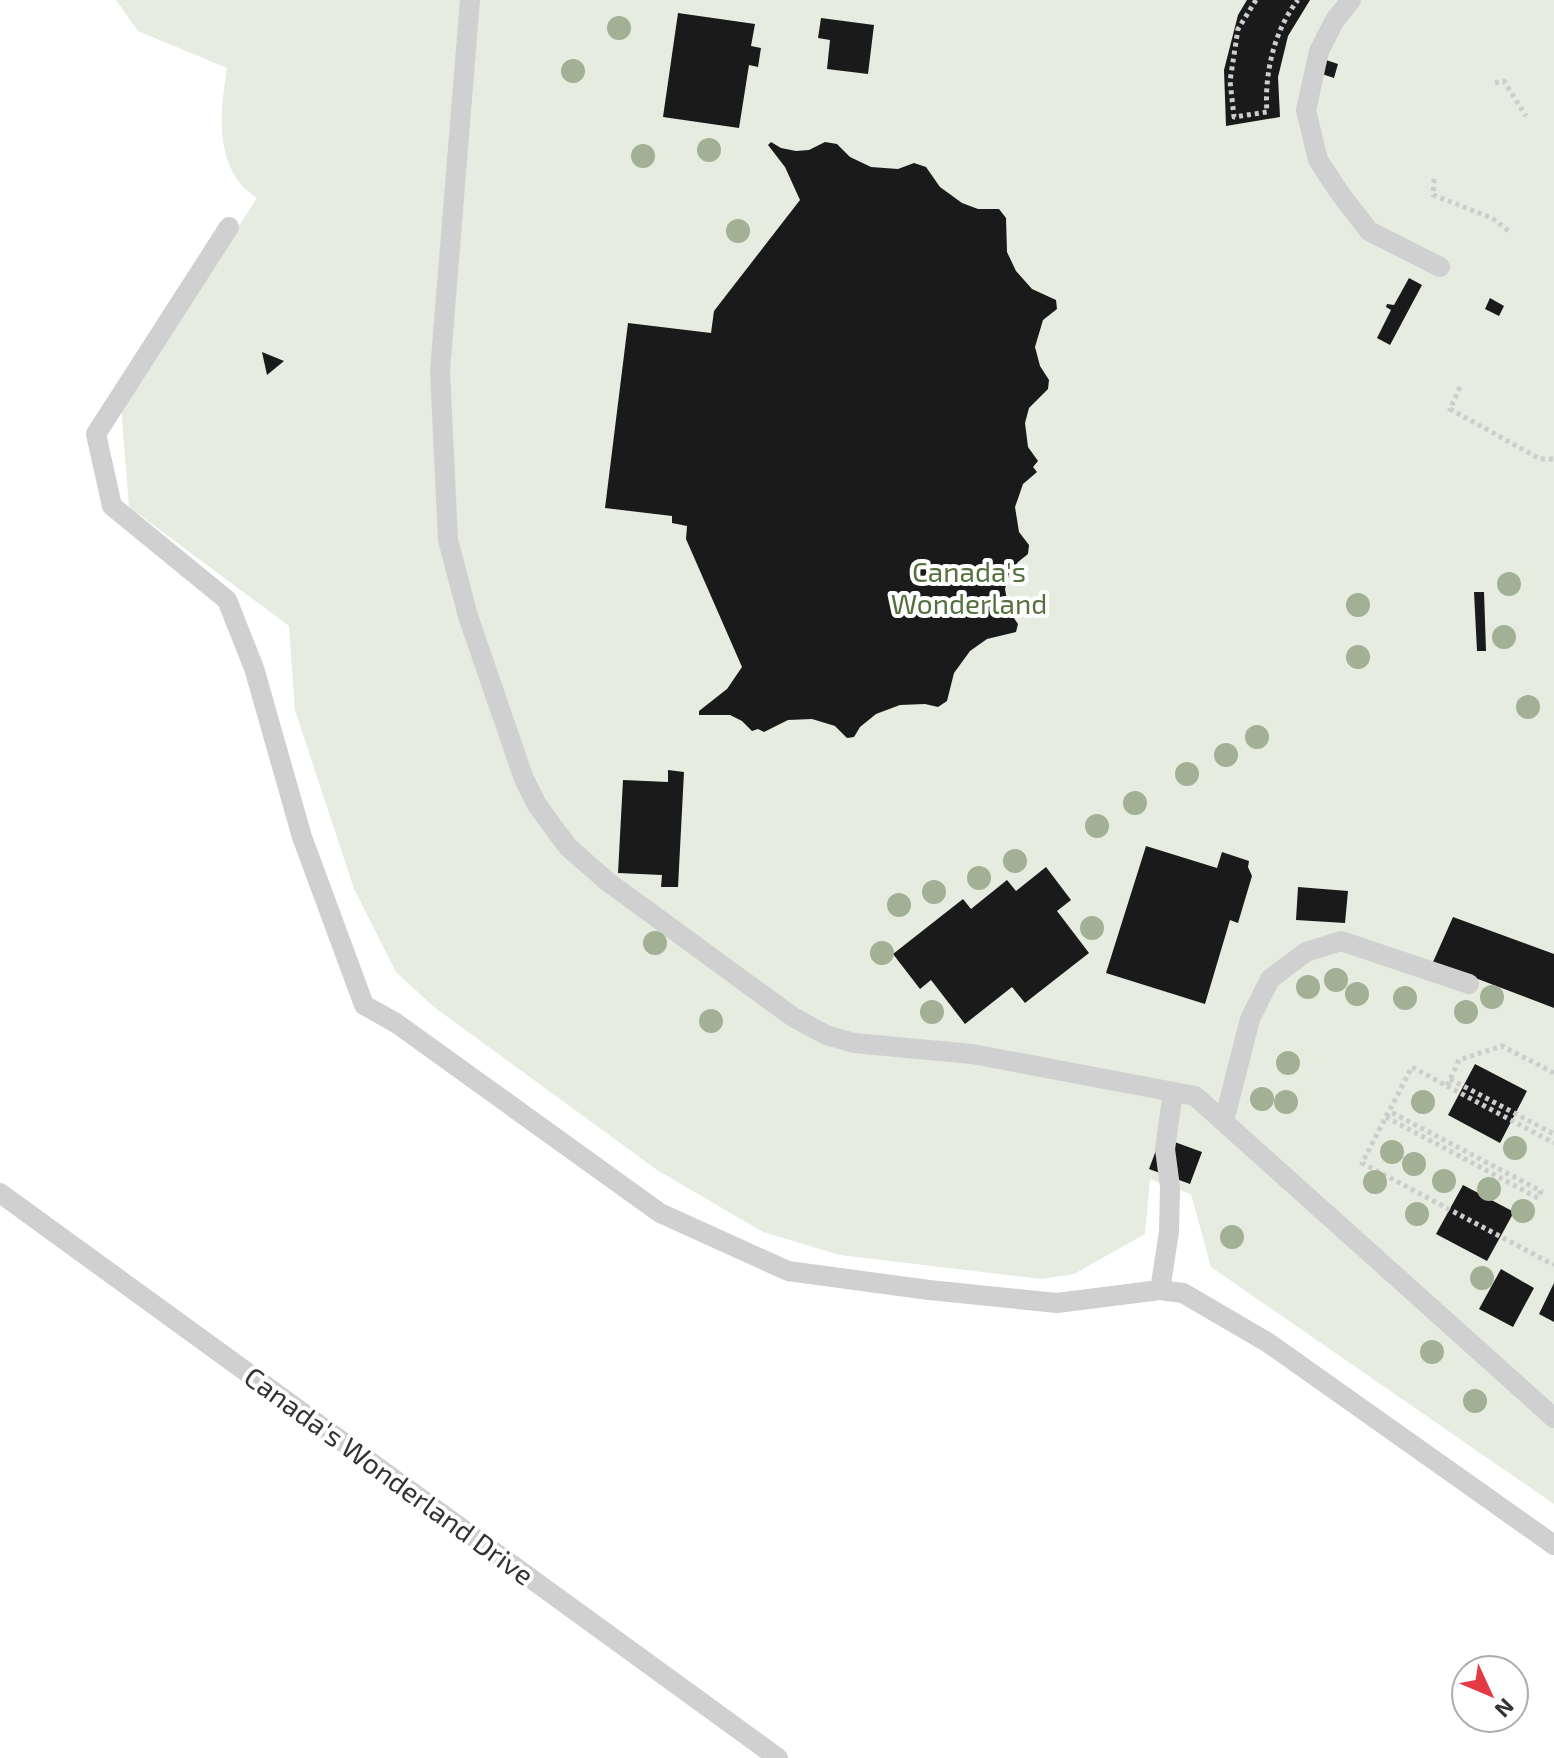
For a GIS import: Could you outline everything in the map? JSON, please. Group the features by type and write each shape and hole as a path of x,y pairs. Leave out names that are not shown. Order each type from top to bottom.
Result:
{"lane":[{"path":"470,0 440,371 448,540 456,576 511,746 537,805 568,847 596,873 793,1017 826,1035 854,1043 972,1054 1195,1096 1554,1418"},
{"path":"1351,0 1335,20 1319,51 1306,110 1318,160 1369,231 1440,267"},
{"path":"229,227 96,434 112,506 227,600 254,668 302,837 364,1005 396,1023 660,1213 788,1271 1057,1303 1160,1290 1183,1293 1267,1342 1554,1545"},
{"path":"1224,1121 1250,1019 1270,979 1306,952 1341,941 1469,984"},
{"path":"1160,1290 1169,1232 1170,1187 1165,1149 1173,1092"},
{"name":"Canada's Wonderland Drive","path":"0,1193 778,1758"}],"path":[{"path":"1256,0 1238,29 1230,81 1234,117 1267,112 1273,50 1298,0"},
{"path":"1495,83 1504,81 1526,116"},
{"path":"1434,179 1433,195 1492,218 1511,233"},
{"path":"1460,387 1450,409 1540,459 1554,459"},
{"path":"1448,1083 1459,1060 1502,1046 1554,1073"},
{"path":"1554,1134 1412,1067 1362,1163 1554,1265"},
{"path":"1448,1083 1554,1143"},
{"path":"1388,1114 1541,1191 1538,1198 1388,1114"}],"green space":[{"name":"Canada's Wonderland","path":"116,0 1554,0 1554,1504 1211,1267 1191,1194 1150,1179 1145,1234 1074,1274 1041,1279 840,1255 763,1232 657,1170 434,1007 396,972 354,889 295,710 289,626 129,507 121,407 257,198 243,186 226,156 222,122 227,68 138,31"}],"building":[{"path":"1247,0 1310,0 1288,36 1278,77 1280,117 1226,126 1224,70 1238,15"},
{"path":"678,13 755,24 751,46 761,48 758,67 749,65 739,128 663,117"},
{"path":"821,18 874,25 868,74 827,69 830,40 818,38"},
{"path":"1323,59 1338,64 1334,78 1319,73"},
{"path":"771,142 796,151 809,150 825,142 837,144 850,157 871,167 898,169 914,163 926,167 940,187 962,203 978,209 999,209 1006,218 1007,252 1016,271 1032,289 1056,300 1057,309 1043,320 1035,347 1040,366 1049,380 1048,389 1029,408 1025,423 1028,447 1038,461 1033,467 1037,472 1023,484 1015,507 1019,532 1029,545 1028,554 1009,574 1005,589 1009,611 1018,624 1016,632 987,639 970,651 954,673 947,701 938,707 900,705 876,714 860,727 854,737 847,738 835,726 812,719 788,720 764,732 758,729 752,731 730,715 699,715 699,711 727,689 742,667 686,539 687,526 672,523 672,516 605,508 628,323 711,333 714,311 800,200 785,167 768,145"},
{"path":"1409,278 1422,285 1390,345 1377,338 1391,310 1386,307 1387,304 1394,305"},
{"path":"1490,298 1504,306 1499,316 1485,309"},
{"path":"262,352 284,361 267,375"},
{"path":"1474,592 1484,592 1486,651 1477,651"},
{"path":"668,770 684,772 678,887 661,887 662,875 618,873 623,780 668,782"},
{"path":"1146,846 1217,868 1222,852 1249,861 1252,876 1238,923 1230,920 1205,1004 1106,973"},
{"path":"1046,867 1071,900 1057,911 1089,953 1025,1003 1012,987 965,1024 931,980 920,989 893,954 963,899 971,909 1007,880 1016,891"},
{"path":"1298,887 1348,891 1345,923 1296,920"},
{"path":"1453,917 1554,954 1554,1008 1433,962"},
{"path":"1475,1064 1527,1091 1500,1143 1448,1115"},
{"path":"1161,1137 1202,1152 1190,1184 1149,1169"},
{"path":"1463,1185 1514,1212 1487,1261 1436,1234"},
{"path":"1501,1269 1534,1288 1513,1327 1479,1309"},
{"path":"1554,1283 1554,1322 1539,1314"}]}
